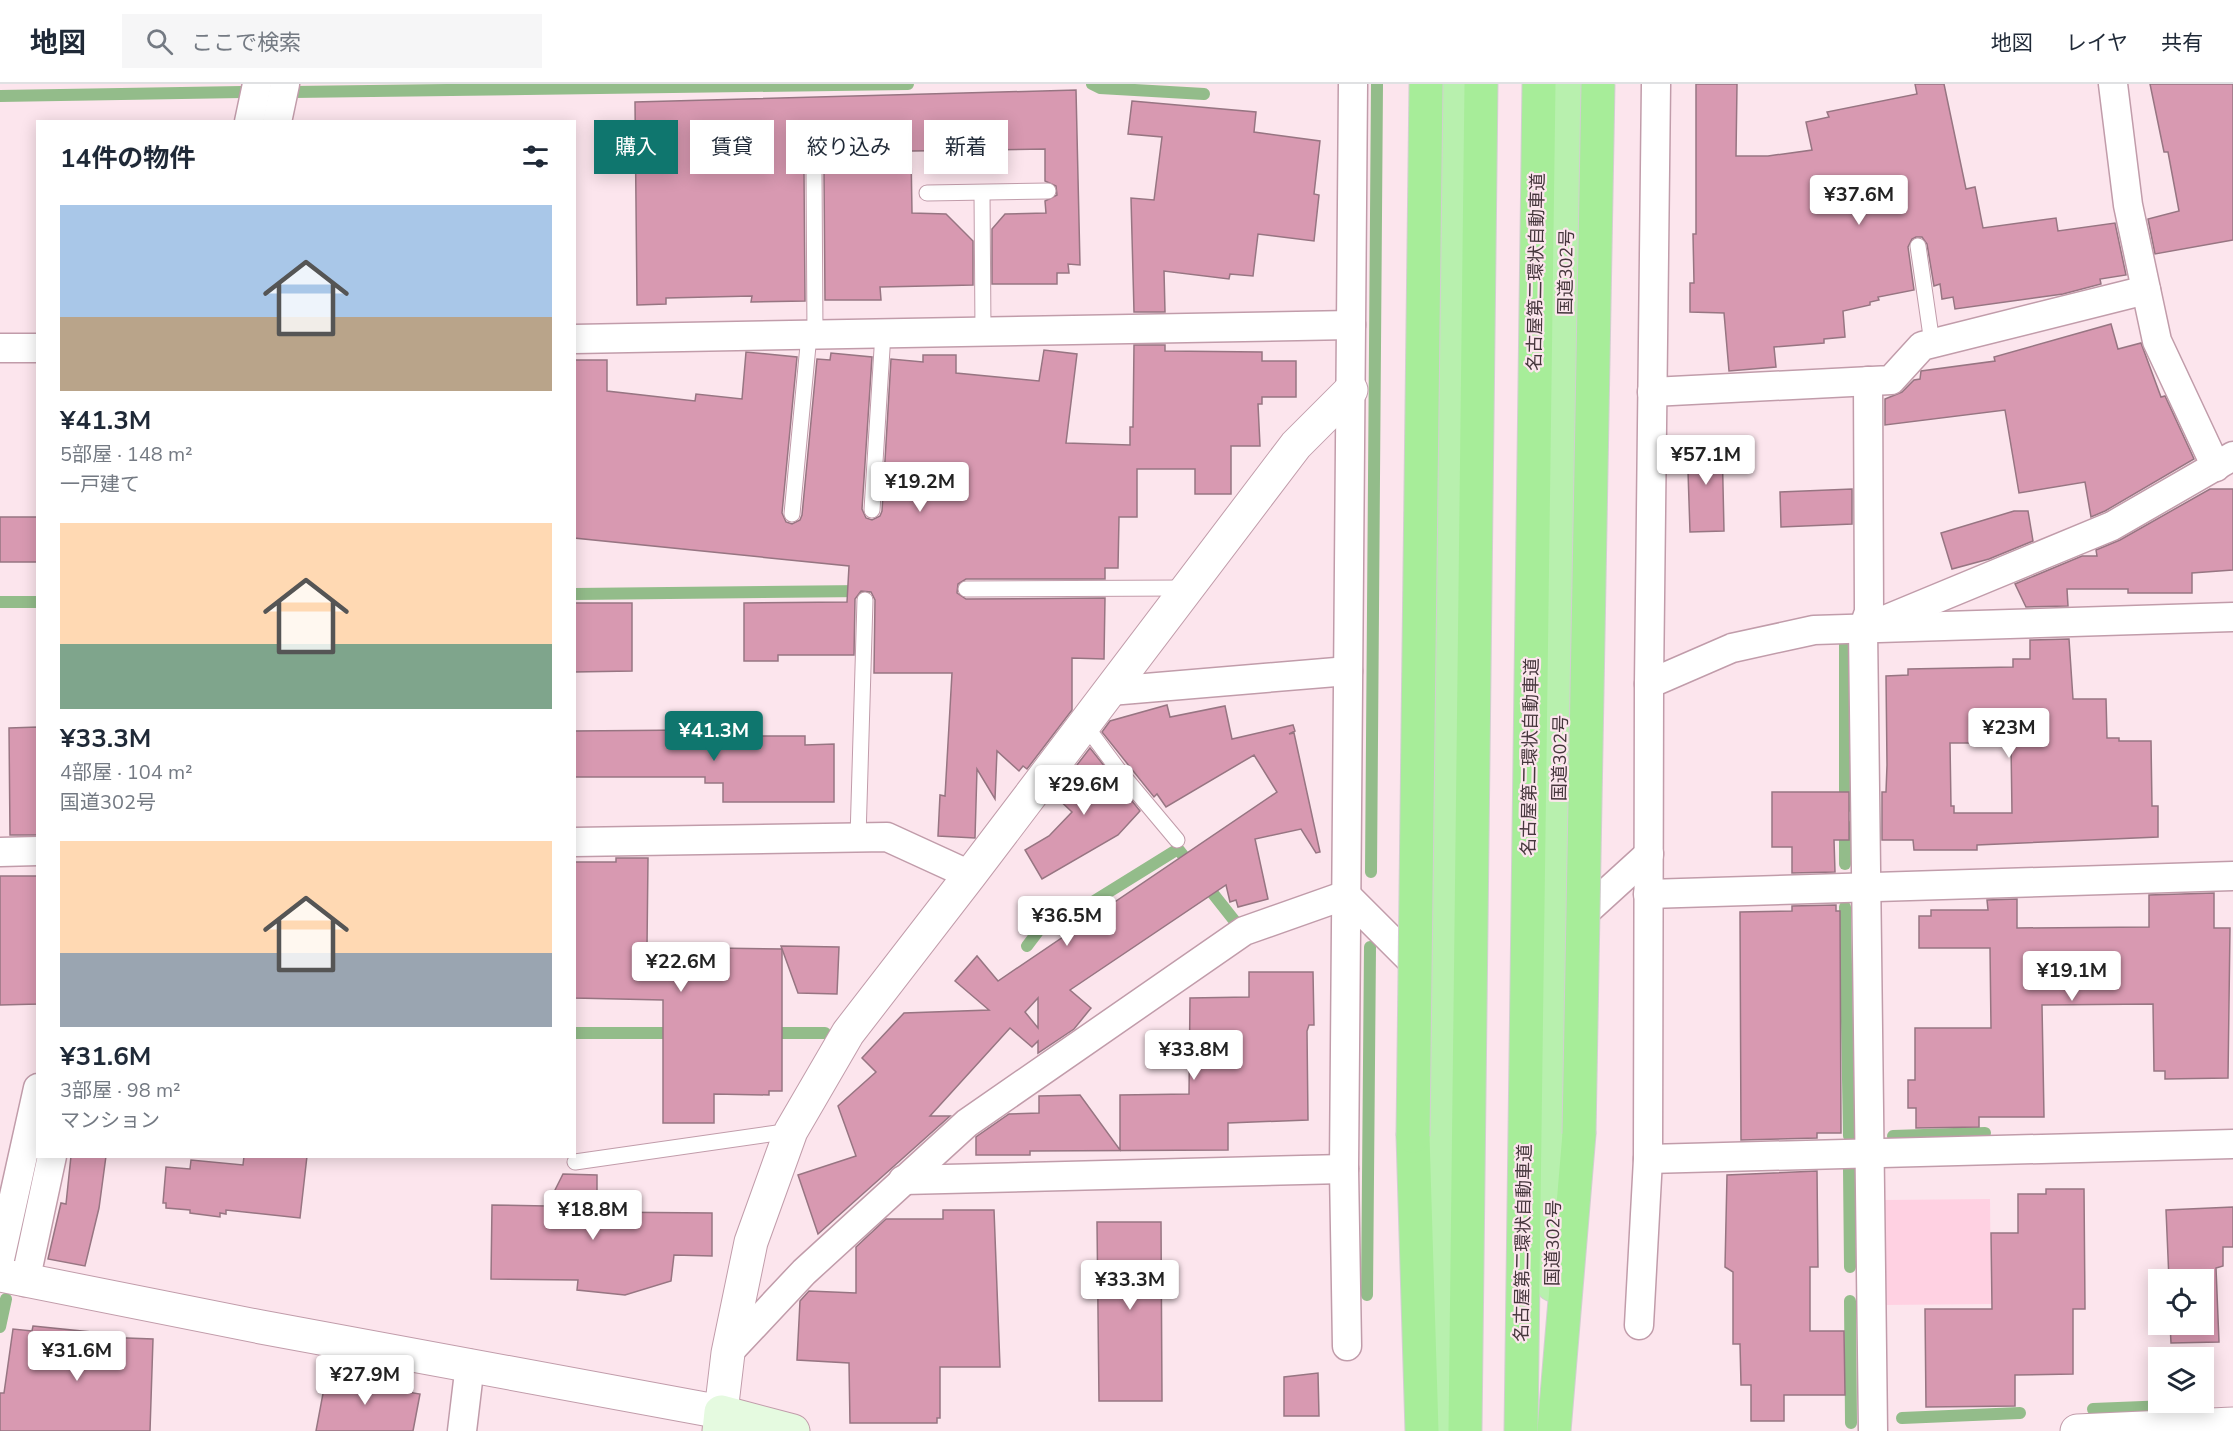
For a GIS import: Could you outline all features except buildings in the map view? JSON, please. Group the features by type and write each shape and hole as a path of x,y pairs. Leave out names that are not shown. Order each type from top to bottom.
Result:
{"highway":[{"path":"1422,1431 1413,1136 1426,84"},
{"path":"1441,1431 1438,986 1449,84"},
{"path":"1465,1431 1481,84"},
{"name":"名古屋第二環状自動車道","path":"1521,1431 1539,84"},
{"name":"国道302号","path":"1552,1431 1568,84"},
{"path":"1552,1431 1580,1134 1598,84"}],"main road":[{"path":"720,1421 792,1431"}],"street":[{"path":"249,120 257,84"},
{"path":"277,120 285,84"},
{"path":"1347,1346 1344,1169 1353,84"},
{"path":"1639,1325 1648,1159 1649,684 1656,84"},
{"path":"1863,629 2112,526 2225,461 2157,341 2128,205 2113,84"},
{"path":"1652,392 1892,380 1922,346 2146,290"},
{"path":"576,339 1351,325"},
{"path":"0,348 36,348"},
{"path":"1868,381 1869,612 1863,629 1873,1431"},
{"path":"51,1158 12,1278 261,1327 470,1364 720,1421 728,1353 751,1242 791,1131 848,1033 1296,445 1351,390"},
{"path":"1649,684 1732,648 1814,630 2233,617"},
{"path":"1110,691 1348,671"},
{"path":"576,842 887,837 970,875"},
{"path":"0,852 36,851"},
{"path":"1558,937 1649,854"},
{"path":"1648,894 2233,876"},
{"path":"1346,895 1438,986"},
{"path":"728,1353 804,1272 967,1123 1244,931 1346,895"},
{"path":"0,1259 36,1097"},
{"path":"1648,1159 2233,1144"},
{"path":"903,1180 1344,1169"},
{"path":"462,1431 470,1364"},
{"path":"2077,1431 2233,1424"}],"lane":[{"path":"792,514 812,334 814,174"},
{"path":"927,193 1048,191"},
{"path":"982,193 983,332"},
{"path":"1918,246 1932,343"},
{"path":"872,510 883,333"},
{"path":"966,589 1188,588"},
{"path":"858,838 865,600"},
{"path":"1084,725 1119,772 1177,840"},
{"path":"575,1162 791,1131"}],"shaded area":[{"path":"1990,1199 1991,1304 1884,1305 1884,1200"}],"waterway":[{"path":"293,92 908,84"},
{"path":"1092,84 1100,88 1204,94"},
{"path":"1371,872 1377,84"},
{"path":"0,96 242,92"},
{"path":"576,594 864,591"},
{"path":"0,602 36,602"},
{"path":"1845,644 1845,808"},
{"path":"1845,825 1845,864"},
{"path":"1027,946 1058,905 1070,916 1178,849 1193,868"},
{"path":"1203,881 1237,924"},
{"path":"1845,907 1849,1136"},
{"path":"1367,1295 1370,947"},
{"path":"576,1033 677,1033"},
{"path":"766,1033 825,1033"},
{"path":"1893,1136 1985,1133"},
{"path":"1849,1169 1850,1267"},
{"path":"0,1327 6,1299"},
{"path":"1850,1301 1851,1423"},
{"path":"2093,1409 2148,1407"},
{"path":"1902,1418 2020,1413"}]}
